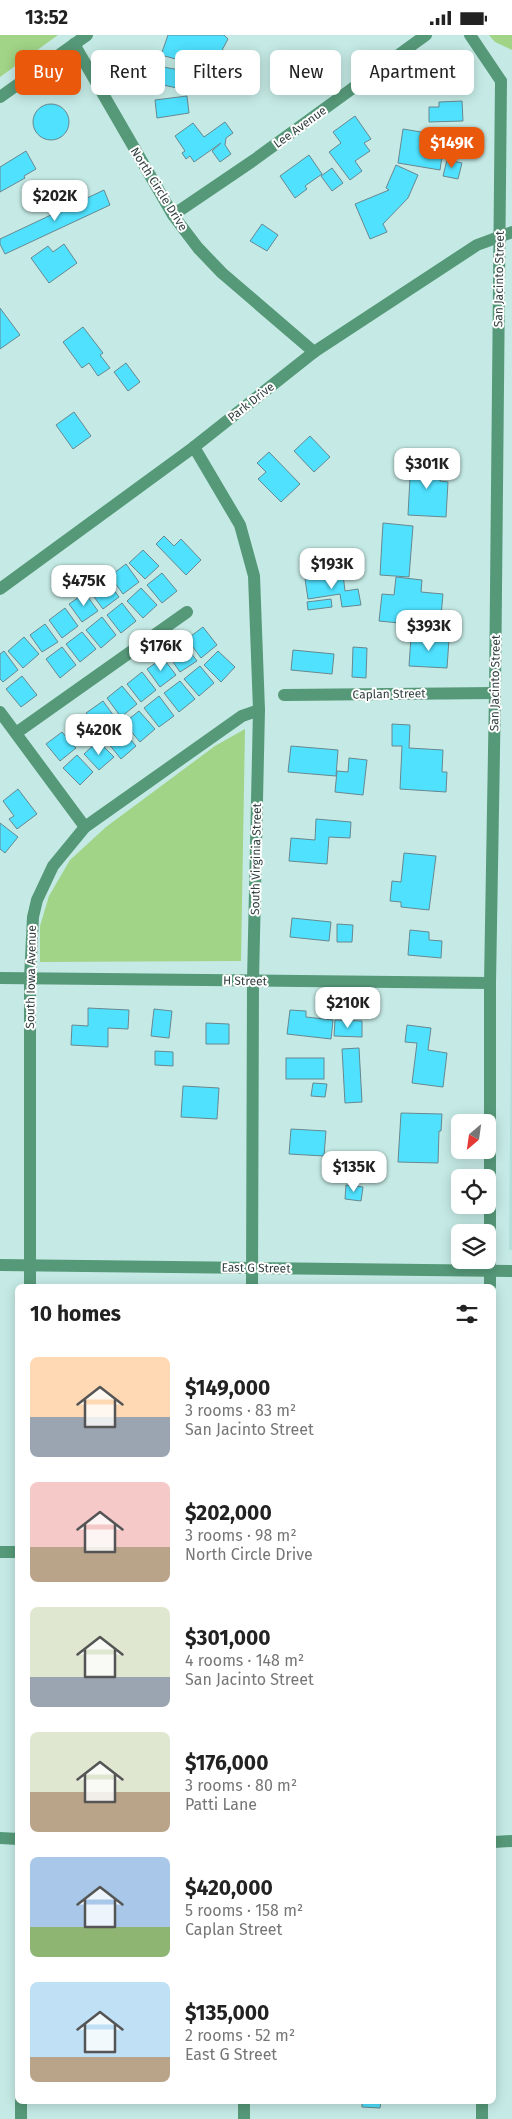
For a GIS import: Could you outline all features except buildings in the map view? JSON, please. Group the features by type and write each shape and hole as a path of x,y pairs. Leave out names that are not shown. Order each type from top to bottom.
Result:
{"street":[{"path":"0,97 87,35"},
{"name":"Lee Avenue","path":"173,215 254,160 426,35"},
{"path":"470,35 507,79"},
{"name":"North Circle Drive","path":"74,44 173,215 198,248 222,273 314,353"},
{"name":"San Jacinto Street","path":"490,1284 490,983 506,233 507,79"},
{"name":"Park Drive","path":"0,589 194,447 314,353 477,245 506,233"},
{"name":"South Virginia Street","path":"194,447 240,525 254,576 259,710 254,981 252,1284"},
{"path":"16,733 187,612"},
{"name":"Caplan Street","path":"284,695 495,693"},
{"path":"0,711 85,827 242,717 259,710"},
{"name":"South Iowa Avenue","path":"30,1284 30,978 33,917 37,900 52,866 85,827"},
{"name":"H Street","path":"0,978 490,983"},
{"name":"East G Street","path":"0,1265 512,1271"},
{"path":"0,1552 15,1552"},
{"path":"0,1838 15,1839"},
{"path":"496,1842 512,1841"},
{"path":"21,2104 21,2119"},
{"path":"244,2104 244,2119"},
{"path":"482,2104 482,2119"}],"shaded area":[{"path":"512,907 512,1250 509,1250"}],"green space":[{"path":"0,35 58,35 37,50 15,50 15,66 0,77"},
{"path":"489,35 512,35 512,50 495,42"},
{"path":"245,729 241,961 40,962 40,926 49,896 70,860 106,827 215,746"}]}
